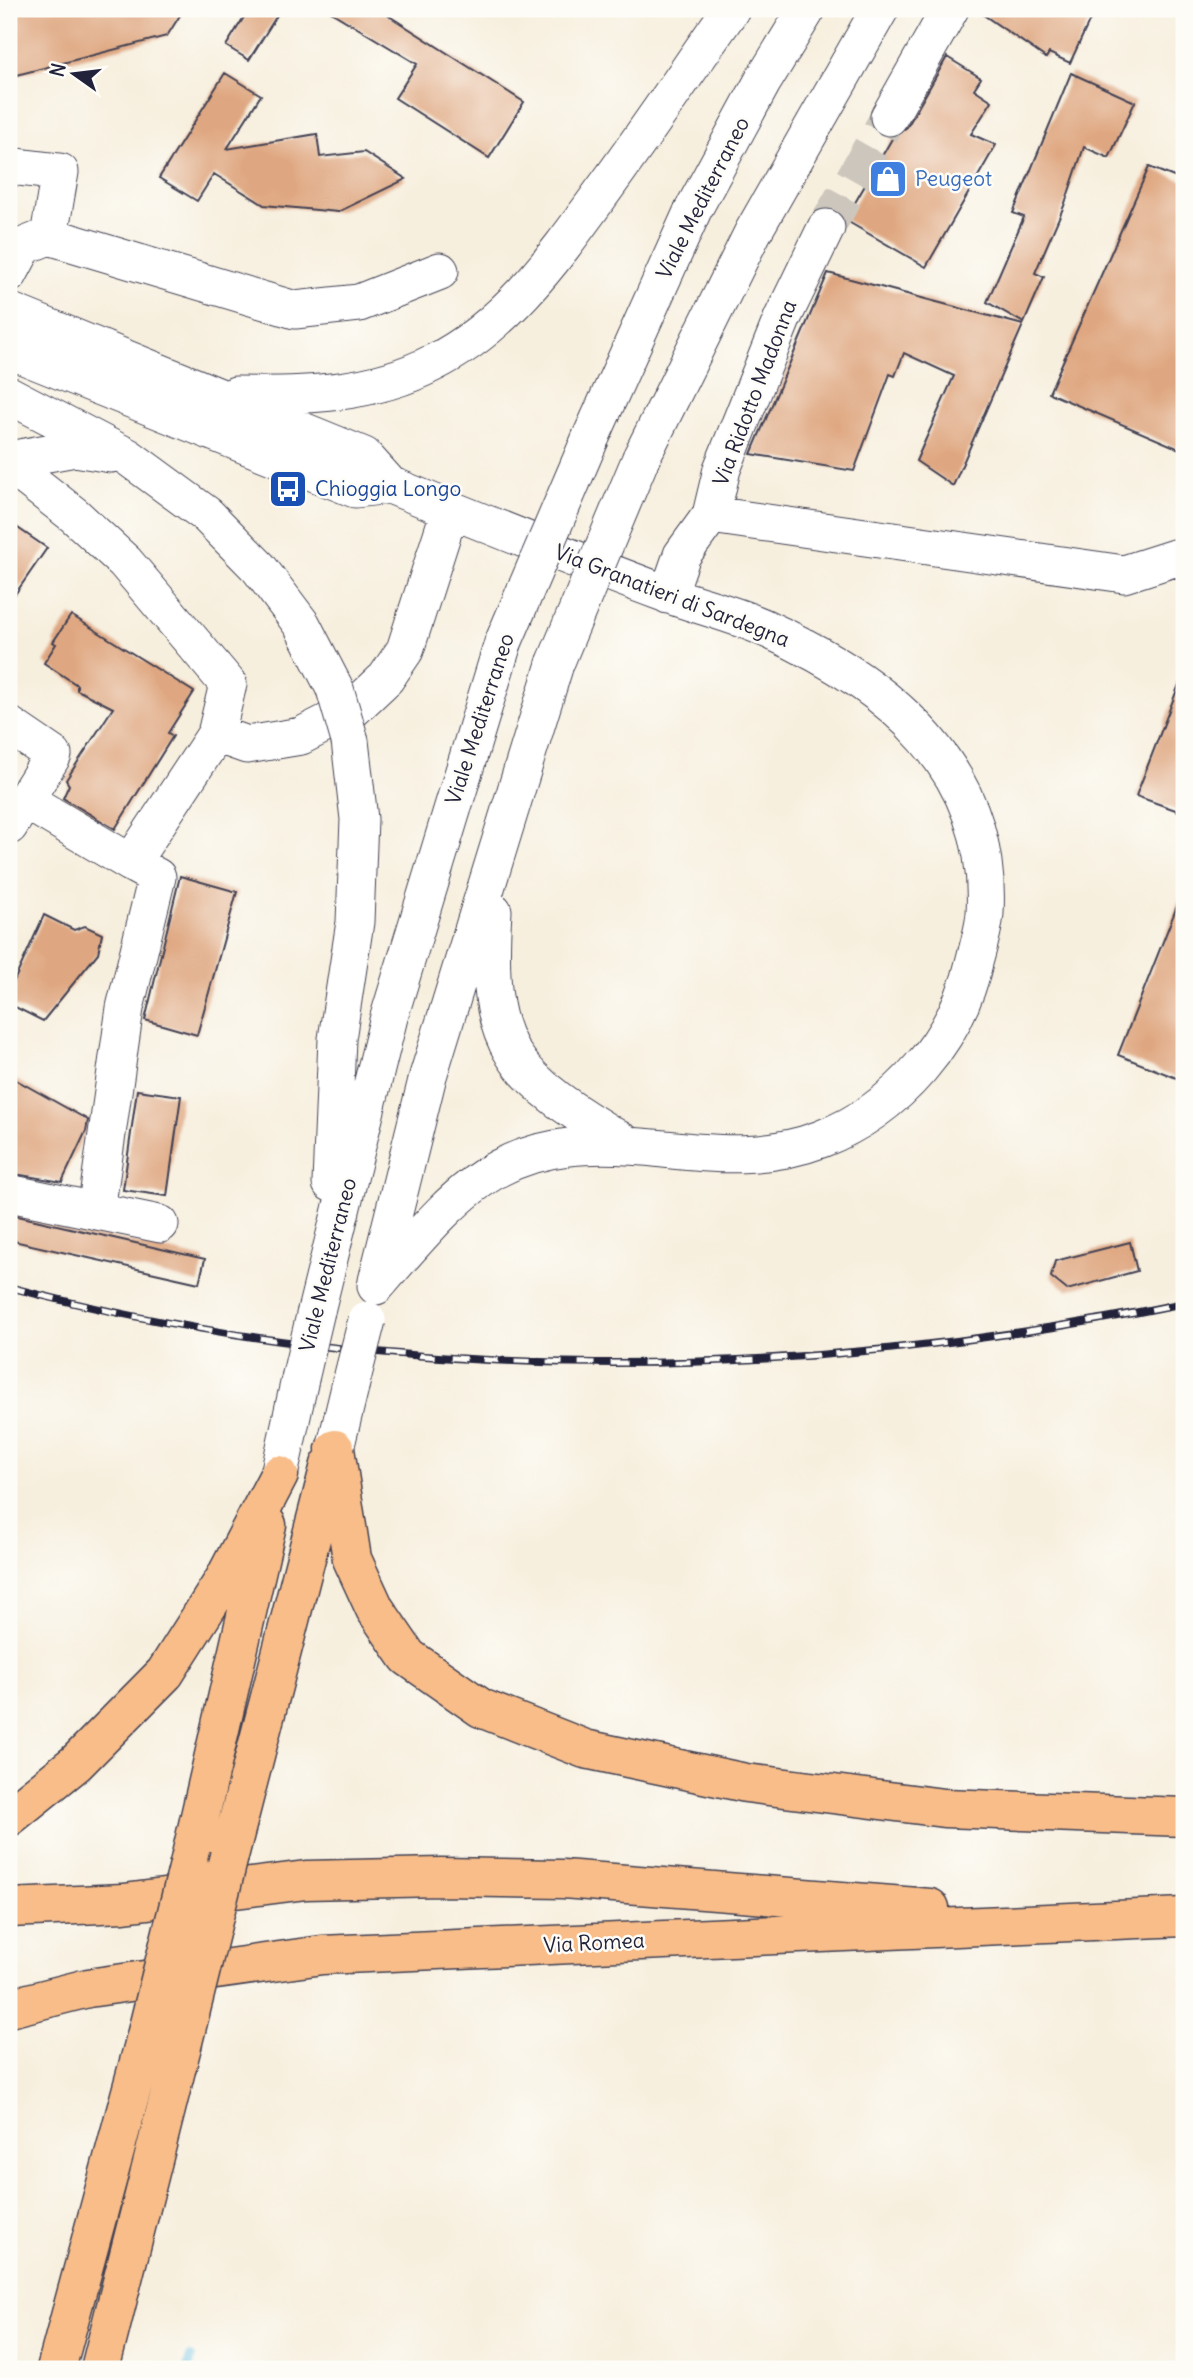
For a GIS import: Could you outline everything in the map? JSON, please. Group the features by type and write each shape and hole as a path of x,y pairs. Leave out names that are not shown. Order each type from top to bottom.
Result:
{"main road":[{"path":"334,1449 352,1559 374,1609 408,1657 481,1708 585,1749 746,1783 944,1808 1184,1817"},
{"path":"100,2369 334,1449"},
{"path":"9,1817 76,1763 165,1674 224,1580 279,1475"},
{"path":"56,2369 145,2040 189,1864 279,1475"},
{"path":"9,1908 124,1903 306,1880 441,1877 563,1879 1096,1921"},
{"name":"Via Romea","path":"9,2008 88,1988 322,1955 1184,1917"}],"street":[{"path":"207,395 284,396 354,389 431,365 473,341 527,291 567,240 731,9"},
{"name":"Viale Mediterraneo","path":"279,1475 316,1311 389,1017 503,643 591,437 693,210 763,80 807,9"},
{"path":"334,1449 428,1076 497,844 555,664 641,458 753,232 880,9"},
{"path":"889,117 950,9"},
{"path":"9,166 60,172 49,236"},
{"name":"Via Ridotto Madonna","path":"668,595 682,555 711,515 722,469 782,319 825,228"},
{"path":"9,274 24,246 49,236 295,310 359,303 440,271"},
{"name":"Via Granatieri di Sardegna","path":"9,312 207,395 364,456 390,485 668,595 767,628 849,671 885,697 926,736 955,776 974,822 984,864 985,915 972,973 955,1017 922,1067 892,1097 868,1115 823,1138 776,1153 721,1155 628,1145 546,1148 517,1157 472,1183 432,1221 372,1303"},
{"name":"Via Granatieri di Sardegna","path":"9,349 355,489 390,485"},
{"path":"9,395 128,457 207,515 259,568 302,625 335,689 350,741 359,819 355,922 337,1039 329,1258"},
{"path":"9,462 75,448 128,457"},
{"path":"9,462 74,515 125,562 228,684 216,734 131,863"},
{"path":"216,734 247,745 301,736 352,710 386,678 405,650 450,510"},
{"path":"711,515 1124,574 1174,558 1184,559"},
{"path":"9,725 53,755 17,813 157,877 125,1008 96,1211"},
{"path":"497,844 489,968 499,1024 511,1055 533,1082 561,1104 628,1145"},
{"path":"9,1193 160,1224"}],"building":[{"path":"9,9 184,9 167,36 9,77"},
{"path":"249,9 281,9 249,60 226,46"},
{"path":"326,9 378,9 524,102 489,158 395,98 417,64"},
{"path":"975,9 1095,9 1070,63 1049,53 1046,58"},
{"path":"947,57 981,78 974,89 992,101 971,134 996,145 926,267 845,220 893,137 907,127"},
{"path":"225,73 261,95 227,149 317,134 320,157 364,152 406,179 338,212 264,205 214,174 197,201 159,178"},
{"path":"1071,73 1135,102 1109,158 1084,147 1064,206 1035,273 1044,277 1024,323 987,302 1024,217 1013,213"},
{"path":"1149,167 1184,181 1184,451 1049,393"},
{"path":"828,273 1023,325 953,486 916,461 954,376 904,353 895,376 890,374 854,471 751,454"},
{"path":"9,522 47,548 9,603"},
{"path":"71,615 194,692 168,733 173,736 115,829 63,798 69,785 66,780 113,708 77,690 77,685 44,663 56,644 53,642"},
{"path":"1182,677 1184,678 1184,813 1136,796"},
{"path":"180,876 237,892 197,1035 145,1020"},
{"path":"1184,892 1184,1081 1118,1055"},
{"path":"44,915 74,930 85,926 102,934 98,953 43,1021 9,1004 9,992"},
{"path":"9,1076 88,1120 86,1131 62,1182 9,1173"},
{"path":"137,1090 181,1096 167,1196 123,1190"},
{"path":"9,1214 205,1259 199,1283 9,1240"},
{"path":"1130,1242 1137,1271 1067,1290 1051,1277 1055,1261"}],"waterway":[{"path":"188,2369 191,2358"}],"tunnel":[{"path":"826,228 889,117"}],"railway":[{"path":"9,1287 153,1320 300,1343 447,1358 595,1363 744,1360 892,1348 1039,1329 1184,1303"}],"place":[{"name":"Peugeot","path":"888,179"},
{"name":"Chioggia Longo","path":"288,489"}]}
